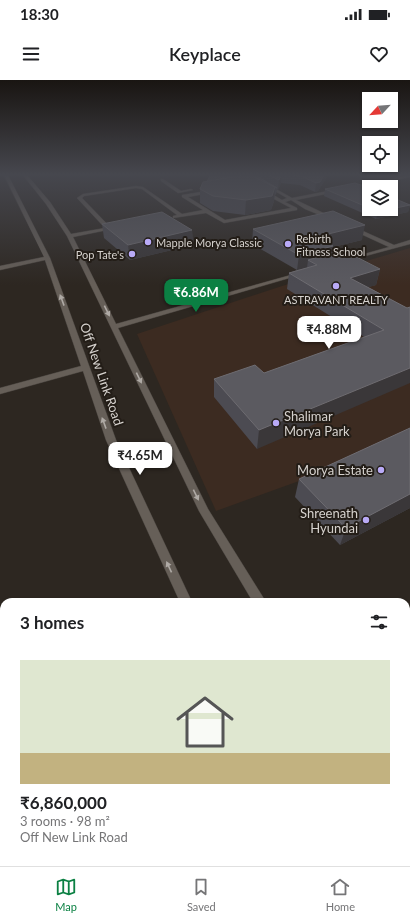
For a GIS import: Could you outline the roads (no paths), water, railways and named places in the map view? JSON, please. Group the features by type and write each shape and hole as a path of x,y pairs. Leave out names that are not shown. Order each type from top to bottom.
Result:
{"street":[{"name":"Off New Link Road","path":"24,212 46,258 75,337 84,368 111,440 184,598"},
{"path":"54,212 70,236 204,511 258,598"},
{"path":"92,212 109,229"},
{"path":"175,212 181,216"},
{"path":"167,218 203,212"},
{"path":"208,212 224,222 276,212"},
{"path":"315,212 339,222"},
{"path":"345,225 394,247"},
{"path":"70,236 117,227"},
{"path":"339,263 410,242"},
{"path":"0,268 46,258"},
{"path":"114,327 306,272"},
{"path":"0,391 84,368"}],"place":[{"name":"Mapple Morya Classic","path":"148,242"},
{"name":"Rebirth Fitness School","path":"288,244"},
{"name":"Pop Tate's","path":"132,254"},
{"name":"ASTRAVANT REALTY","path":"336,286"},
{"name":"Shalimar Morya Park","path":"276,423"},
{"name":"Morya Estate","path":"381,470"},
{"name":"Shreenath Hyundai","path":"366,520"}]}
